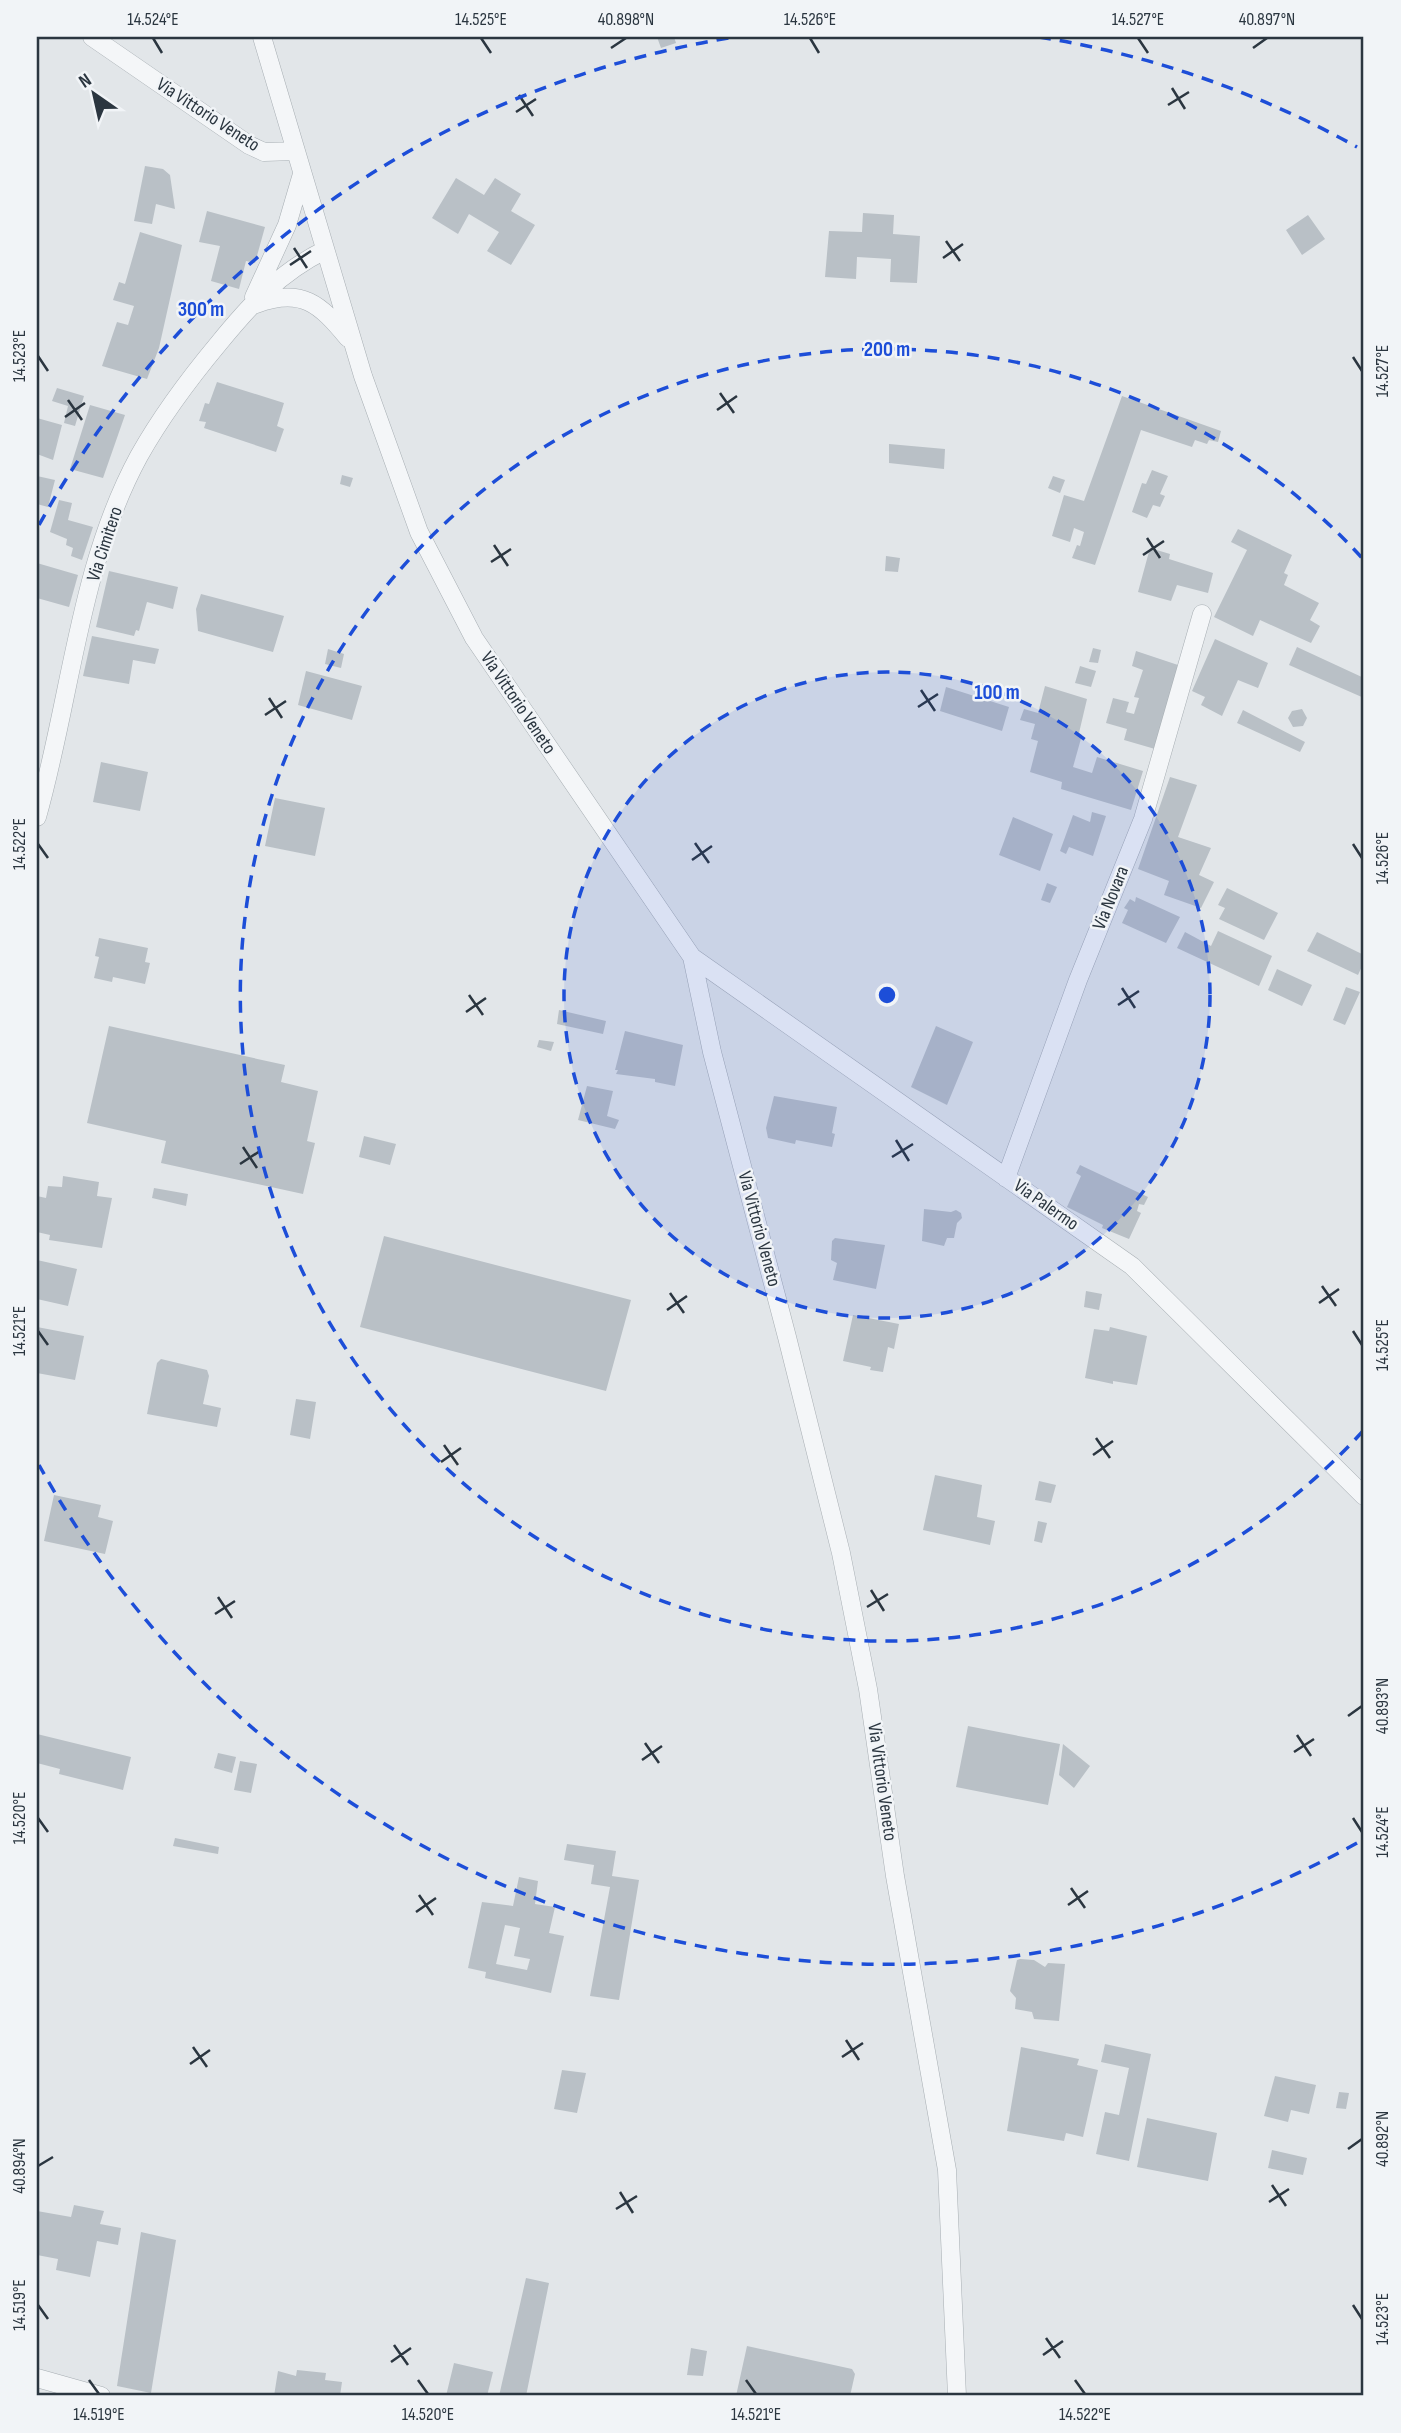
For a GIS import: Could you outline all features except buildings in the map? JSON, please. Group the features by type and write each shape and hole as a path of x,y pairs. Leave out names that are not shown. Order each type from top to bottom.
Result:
{"street":[{"name":"Via Vittorio Veneto","path":"92,37 249,145 264,152 295,151"},
{"name":"Via Vittorio Veneto","path":"262,37 353,344 419,532 474,638 692,957 712,1052 841,1553 868,1689 895,1876 947,2170 957,2396"},
{"name":"Via Cimitero","path":"250,306 287,225 302,174"},
{"name":"Via Cimitero","path":"37,817 78,634 100,553 139,457 184,385 250,306 278,278 325,250"},
{"path":"250,306 275,297 312,302 323,309 353,344"},
{"name":"Via Novara","path":"1006,1178 1077,980 1143,819 1202,614"},
{"name":"Via Palermo","path":"692,957 1132,1266 1364,1496"},
{"path":"37,2378 102,2396"}]}
